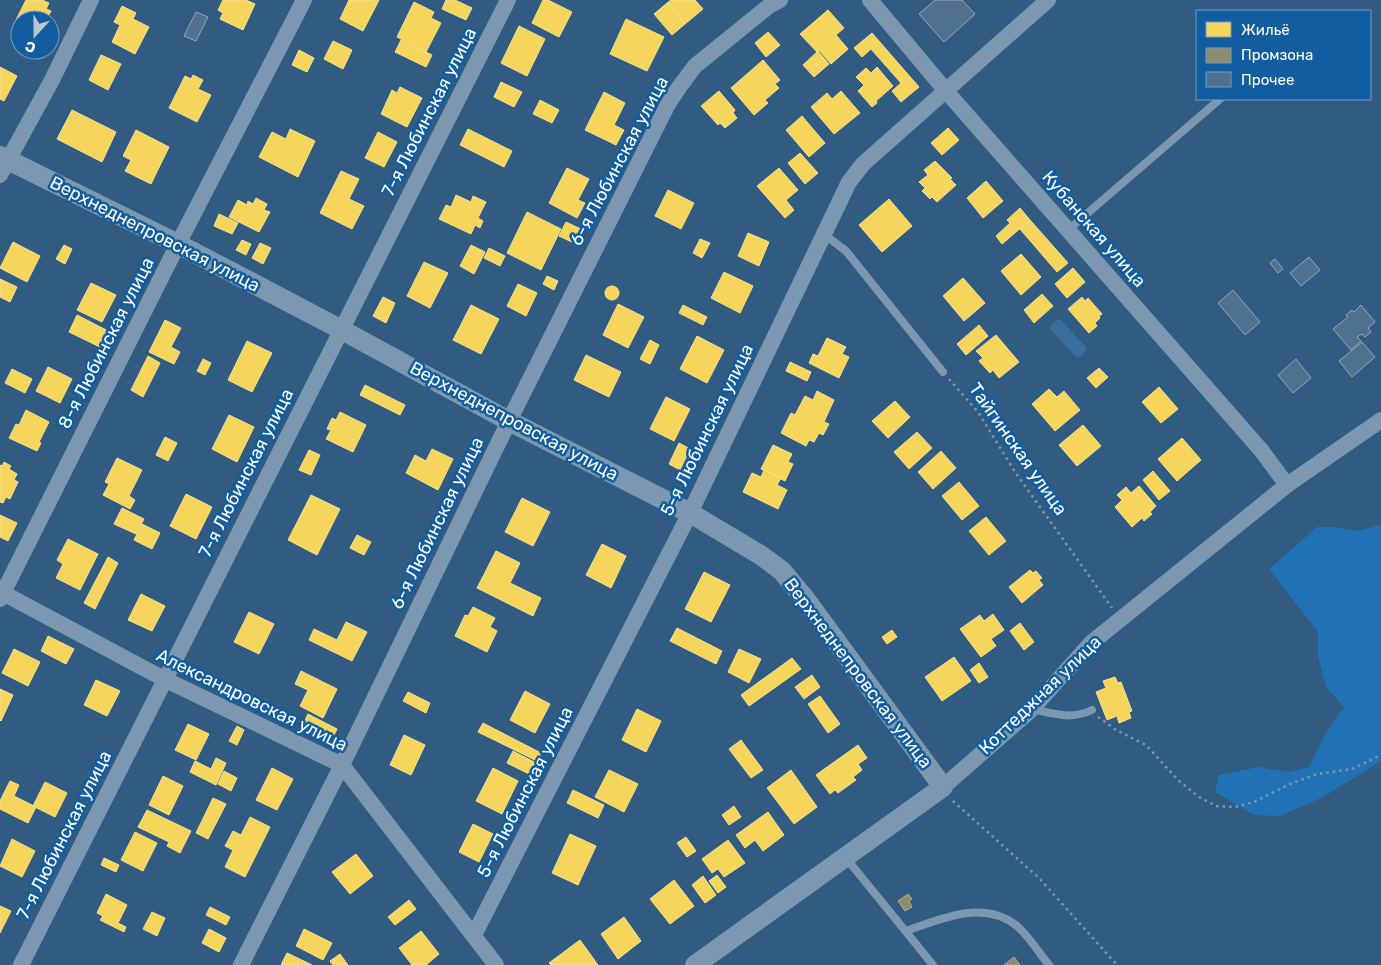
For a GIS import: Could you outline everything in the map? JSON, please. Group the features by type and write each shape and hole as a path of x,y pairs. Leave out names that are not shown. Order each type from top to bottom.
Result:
{"street":[{"path":"3,164 52,80 91,0"},
{"name":"8-я Любинская улица","path":"1,596 178,244 304,0"},
{"name":"7-я Любинская улица","path":"21,965 508,0"},
{"name":"6-я Любинская улица","path":"241,965 342,765 668,104 695,66 769,6 780,0"},
{"name":"Кубанская улица","path":"870,0 946,91 1261,450 1287,486"},
{"name":"5-я Любинская улица","path":"474,935 690,513 850,182 864,164 1048,0"},
{"name":"Верхнеднепровская улица","path":"3,164 178,244 510,421 690,513 755,551 782,571 830,630 942,788"},
{"name":"Коттеджная улица","path":"695,965 942,788 1032,709 1091,643 1287,486 1381,420"},
{"name":"Александровская улица","path":"1,596 164,679 342,765 496,965"}],"lane":[{"path":"1068,230 1219,100"},
{"path":"825,235 846,251 943,372"},
{"path":"1032,709 1058,715 1080,715 1092,710"},
{"path":"845,856 933,965"},
{"path":"906,931 958,914 988,913 1004,917 1019,927 1049,965"}],"path":[{"name":"Тайгинская улица","path":"943,372 978,412 1015,472 1120,620"},
{"path":"1092,710 1099,719 1146,745 1178,780 1199,797 1216,806 1235,807 1254,802 1292,783 1318,774 1352,769 1381,755"},
{"path":"942,788 959,807 1040,878 1117,965"}],"shaded area":[{"path":"1060,319 1087,349 1081,356 1077,357 1073,354 1051,330 1050,326"},
{"path":"1381,525 1381,761 1323,797 1280,816 1254,815 1215,792 1219,775 1259,767 1289,772 1309,767 1324,736 1344,707 1326,687 1318,656 1318,632 1269,569 1317,527 1336,527 1358,531"}],"building: Жильё":[{"path":"26,0 42,0 49,3 46,9 48,10 21,10"},
{"path":"223,0 246,0 255,4 243,30 220,19 223,13 218,10"},
{"path":"349,0 379,0 363,31 340,19"},
{"path":"446,0 455,0 472,8 466,20 442,9"},
{"path":"543,0 548,0 572,12 559,37 532,23"},
{"path":"671,0 695,0 703,9 685,24 667,3"},
{"path":"414,2 434,12 431,18 441,23 426,52 397,37"},
{"path":"667,3 685,24 672,35 654,14"},
{"path":"122,6 136,13 133,19 149,27 135,54 112,42 120,25 114,22"},
{"path":"828,10 844,28 836,35 848,49 831,64 819,50 817,52 800,34"},
{"path":"626,19 664,37 647,71 610,54"},
{"path":"519,26 545,39 527,76 501,63"},
{"path":"768,32 780,45 766,57 755,43"},
{"path":"872,33 919,87 901,102 892,91 901,83 871,49 862,57 854,48"},
{"path":"401,40 432,55 426,67 395,52"},
{"path":"333,41 352,50 343,69 324,59"},
{"path":"299,50 314,58 307,72 292,65"},
{"path":"818,51 829,64 814,77 803,65"},
{"path":"101,55 121,64 108,90 89,80"},
{"path":"763,60 780,80 775,84 779,88 765,100 768,103 754,115 731,88"},
{"path":"0,67 17,76 4,101 0,99"},
{"path":"877,67 893,86 872,107 858,91 864,85 856,77 866,68 871,73"},
{"path":"193,75 203,80 198,89 211,95 197,122 169,108 185,76 191,79"},
{"path":"501,82 522,92 514,107 494,97"},
{"path":"400,87 422,98 407,127 381,114 392,90 397,93"},
{"path":"719,91 735,110 733,113 737,118 725,128 720,123 718,125 701,106"},
{"path":"841,91 860,113 834,134 811,107 827,93 832,99"},
{"path":"604,92 625,103 614,125 624,130 616,145 585,130"},
{"path":"540,100 559,110 552,123 533,114"},
{"path":"72,110 116,132 102,162 57,139"},
{"path":"802,116 825,143 809,157 786,130"},
{"path":"948,128 959,140 942,155 931,143"},
{"path":"290,129 315,141 298,177 259,157 272,132 286,139"},
{"path":"468,129 512,151 504,167 460,145"},
{"path":"136,130 169,147 151,184 125,171 131,160 123,156"},
{"path":"378,132 397,142 384,167 365,158"},
{"path":"800,153 818,173 805,184 788,163"},
{"path":"935,161 952,178 950,179 956,185 937,202 932,197 930,199 922,191 925,188 919,182 928,175 924,170"},
{"path":"567,168 589,179 578,200 585,203 577,218 549,203"},
{"path":"779,168 798,190 786,200 794,210 785,218 757,186"},
{"path":"341,171 359,179 349,199 364,206 352,229 320,213"},
{"path":"986,181 1003,201 983,218 967,198"},
{"path":"668,190 694,203 681,229 655,216"},
{"path":"456,195 471,202 473,196 486,202 478,218 483,221 480,228 475,225 471,234 439,219 446,205 451,207"},
{"path":"256,198 267,204 264,210 270,212 259,232 229,217 238,200 247,205 248,201 253,204"},
{"path":"889,199 912,226 882,252 859,225"},
{"path":"1020,208 1030,220 1002,244 996,236 1010,223 1007,220"},
{"path":"527,212 561,229 541,270 507,253"},
{"path":"219,214 238,223 232,234 214,226"},
{"path":"1030,220 1068,263 1057,272 1020,229"},
{"path":"566,222 583,230 576,244 559,236"},
{"path":"748,233 769,242 759,266 738,256"},
{"path":"700,239 710,243 702,258 693,253"},
{"path":"242,240 251,244 246,255 236,250"},
{"path":"13,242 40,256 27,282 0,268"},
{"path":"260,243 271,248 263,264 252,258"},
{"path":"64,245 72,249 65,264 56,259"},
{"path":"471,245 485,252 474,274 460,266"},
{"path":"489,248 505,256 500,266 484,258"},
{"path":"1021,254 1041,277 1021,295 1001,271"},
{"path":"424,262 448,273 430,308 407,296"},
{"path":"1073,268 1085,282 1067,298 1055,284"},
{"path":"724,272 753,286 740,313 711,298"},
{"path":"547,276 558,281 554,290 543,284"},
{"path":"963,278 985,303 964,321 943,296"},
{"path":"0,279 17,287 10,302 0,297"},
{"path":"91,283 116,295 102,322 77,310"},
{"path":"518,284 537,293 526,316 507,306"},
{"path":"609,286 615,286 619,293 615,300 609,300 605,296 605,290"},
{"path":"1042,294 1053,306 1034,323 1024,310"},
{"path":"383,297 395,303 386,323 373,316"},
{"path":"1082,297 1085,301 1088,298 1102,314 1095,323 1097,326 1089,333 1068,309"},
{"path":"618,304 644,317 628,348 603,335"},
{"path":"471,305 499,319 481,354 453,340"},
{"path":"683,305 707,317 703,325 679,313"},
{"path":"77,315 112,333 104,349 69,332"},
{"path":"165,320 181,328 171,347 180,352 174,364 149,352"},
{"path":"979,325 988,336 966,355 957,344"},
{"path":"996,335 1019,362 999,378 993,370 990,373 979,361 983,358 976,351"},
{"path":"697,336 724,350 707,383 680,369"},
{"path":"827,338 846,347 842,354 849,357 839,378 809,363 813,354 818,356"},
{"path":"650,340 659,345 650,364 640,359"},
{"path":"247,341 272,353 252,392 228,380"},
{"path":"586,355 621,372 609,397 574,380"},
{"path":"148,356 160,363 143,397 131,390"},
{"path":"203,359 211,363 205,375 197,371"},
{"path":"790,362 811,372 807,381 786,371"},
{"path":"48,367 72,379 60,403 36,391"},
{"path":"1099,368 1108,377 1096,388 1087,378"},
{"path":"12,369 32,379 25,393 5,383"},
{"path":"365,385 405,405 400,415 360,395"},
{"path":"1159,387 1178,409 1161,423 1142,402"},
{"path":"1049,389 1057,397 1064,391 1080,410 1055,431 1032,404"},
{"path":"817,391 834,400 824,422 829,424 823,435 819,433 814,442 809,440 806,446 781,433 791,413 795,415 805,396 813,400"},
{"path":"666,397 690,409 674,441 650,429"},
{"path":"895,401 910,417 888,438 872,421"},
{"path":"26,410 49,422 39,442 41,443 37,451 9,438 16,424 19,425"},
{"path":"340,412 366,425 353,452 326,439 331,430 327,429 332,418 336,420"},
{"path":"229,415 254,427 237,462 212,449"},
{"path":"1083,425 1101,446 1077,466 1059,445"},
{"path":"917,432 932,448 909,469 894,452"},
{"path":"165,437 177,443 168,461 156,455"},
{"path":"1182,438 1201,460 1177,481 1158,459"},
{"path":"679,443 690,449 680,470 669,464"},
{"path":"773,445 792,454 788,462 793,464 785,481 761,469"},
{"path":"432,449 453,459 438,490 406,473 415,455 426,461"},
{"path":"309,450 320,455 311,475 299,470"},
{"path":"941,451 956,468 933,489 918,472"},
{"path":"117,458 142,470 129,496 135,500 130,509 103,495 109,484 105,482"},
{"path":"4,462 11,466 9,469 17,474 14,480 18,482 10,499 6,497 3,503 0,502 0,465 2,466"},
{"path":"764,470 781,478 777,485 787,490 778,509 743,492 752,473 761,477"},
{"path":"1153,471 1170,491 1159,500 1143,480"},
{"path":"959,482 979,506 962,520 942,496"},
{"path":"1139,486 1156,506 1150,512 1152,514 1144,521 1142,518 1132,527 1115,507 1122,500 1117,495 1126,487 1131,493"},
{"path":"186,494 212,507 196,539 170,526"},
{"path":"311,495 340,509 317,555 288,540"},
{"path":"522,498 550,512 533,546 505,532"},
{"path":"122,508 144,519 136,534 114,524"},
{"path":"0,515 17,523 8,541 0,537"},
{"path":"986,517 1006,541 989,555 969,531"},
{"path":"142,524 160,533 152,549 134,540"},
{"path":"357,535 371,542 364,555 350,548"},
{"path":"68,539 98,554 80,590 56,578 63,564 57,560"},
{"path":"602,544 626,556 611,588 586,575"},
{"path":"496,551 520,563 510,583 541,598 533,616 477,588"},
{"path":"108,557 118,563 95,609 84,603"},
{"path":"1030,570 1033,573 1036,571 1042,578 1039,580 1043,585 1022,603 1009,587"},
{"path":"704,572 730,585 711,622 685,609"},
{"path":"141,594 165,606 152,631 128,620"},
{"path":"473,607 495,618 490,627 497,631 487,652 455,636 465,615 468,616"},
{"path":"249,612 274,624 259,654 234,642"},
{"path":"993,614 1004,630 991,639 996,646 981,657 960,629 980,615 984,621"},
{"path":"346,622 367,632 352,661 309,640 314,629 337,640"},
{"path":"1020,623 1034,642 1024,650 1010,631"},
{"path":"677,628 722,651 716,664 670,641"},
{"path":"892,630 897,637 887,644 882,637"},
{"path":"48,636 74,649 66,664 41,651"},
{"path":"14,649 40,662 28,686 2,673"},
{"path":"739,649 761,659 749,683 728,672"},
{"path":"954,657 971,681 942,701 925,677"},
{"path":"792,658 801,669 749,706 741,695"},
{"path":"979,663 988,677 979,683 970,670"},
{"path":"301,671 337,689 323,718 300,706 308,690 295,684"},
{"path":"812,675 820,687 804,699 795,687"},
{"path":"1115,677 1118,683 1121,682 1132,711 1129,712 1131,718 1119,723 1117,716 1107,720 1096,692 1106,688 1103,681"},
{"path":"96,680 120,691 107,716 84,705"},
{"path":"0,689 13,695 1,721 0,720"},
{"path":"525,691 550,704 535,733 510,720"},
{"path":"408,692 430,703 426,713 403,701"},
{"path":"820,696 840,724 828,733 808,704"},
{"path":"637,709 661,721 646,752 622,740"},
{"path":"308,714 337,729 331,741 302,726"},
{"path":"483,723 541,753 537,761 478,732"},
{"path":"188,724 209,734 196,760 175,750"},
{"path":"237,726 244,730 237,745 229,741"},
{"path":"404,735 425,745 411,775 390,765"},
{"path":"741,740 763,770 751,778 729,749"},
{"path":"858,745 867,758 858,764 862,770 853,777 856,780 838,793 835,790 830,794 816,775"},
{"path":"513,751 538,764 533,776 507,763"},
{"path":"216,758 226,763 216,785 190,772 195,761 211,769"},
{"path":"272,768 293,779 277,810 256,800"},
{"path":"493,768 518,781 502,814 476,801"},
{"path":"609,770 638,784 624,812 595,797"},
{"path":"791,770 817,807 794,824 767,788"},
{"path":"224,771 237,778 231,791 218,784"},
{"path":"163,776 183,786 169,815 149,805"},
{"path":"10,781 19,785 14,796 36,807 28,823 0,809 0,801"},
{"path":"45,782 67,793 55,817 33,806"},
{"path":"573,790 604,805 598,818 567,803"},
{"path":"213,798 226,804 208,839 196,833"},
{"path":"734,806 741,817 729,825 722,815"},
{"path":"147,810 191,831 180,853 167,846 169,842 138,827"},
{"path":"768,812 784,835 763,851 755,840 745,848 736,835"},
{"path":"250,817 270,827 245,877 225,867 233,850 225,846 233,831 241,835"},
{"path":"473,824 493,834 479,862 459,852"},
{"path":"135,832 157,843 143,871 121,860"},
{"path":"570,834 596,846 578,885 552,873"},
{"path":"686,837 696,851 687,857 677,843"},
{"path":"12,839 35,851 22,877 0,866"},
{"path":"728,840 745,863 724,877 718,869 712,873 702,859"},
{"path":"356,854 373,876 350,894 332,872"},
{"path":"104,858 119,865 116,872 101,865"},
{"path":"717,875 726,887 718,893 709,881"},
{"path":"703,876 716,895 705,903 692,885"},
{"path":"674,880 694,906 670,924 650,899"},
{"path":"106,894 127,905 118,923 126,927 124,932 100,920 103,916 97,913"},
{"path":"409,900 416,909 395,925 388,917"},
{"path":"0,906 11,911 0,933"},
{"path":"210,907 230,917 226,925 206,915"},
{"path":"152,912 165,918 157,936 143,929"},
{"path":"624,917 641,941 618,959 601,934"},
{"path":"209,929 226,938 219,952 202,943"},
{"path":"304,929 332,943 323,960 296,946"},
{"path":"421,931 439,954 426,965 412,965 399,948"},
{"path":"580,940 598,965 551,965 549,963"},
{"path":"287,953 312,965 281,965"},
{"path":"340,954 348,965 333,965 330,961"}],"building: Промзона":[{"path":"908,894 912,899 909,901 912,907 905,911 898,901"},
{"path":"1014,957 1020,965 1004,965"}],"building: Прочее":[{"path":"935,0 962,0 975,14 944,42 919,14"},
{"path":"196,12 208,17 196,41 184,36"},
{"path":"1309,257 1320,270 1301,286 1290,273"},
{"path":"1275,259 1283,269 1278,273 1270,263"},
{"path":"1233,290 1260,322 1245,335 1218,303"},
{"path":"1361,305 1375,322 1368,328 1371,332 1365,337 1362,334 1357,337 1361,341 1351,350 1333,329 1348,317 1346,315 1352,310 1354,312"},
{"path":"1362,342 1375,357 1352,377 1339,361"},
{"path":"1296,359 1311,378 1293,393 1278,375"}]}
